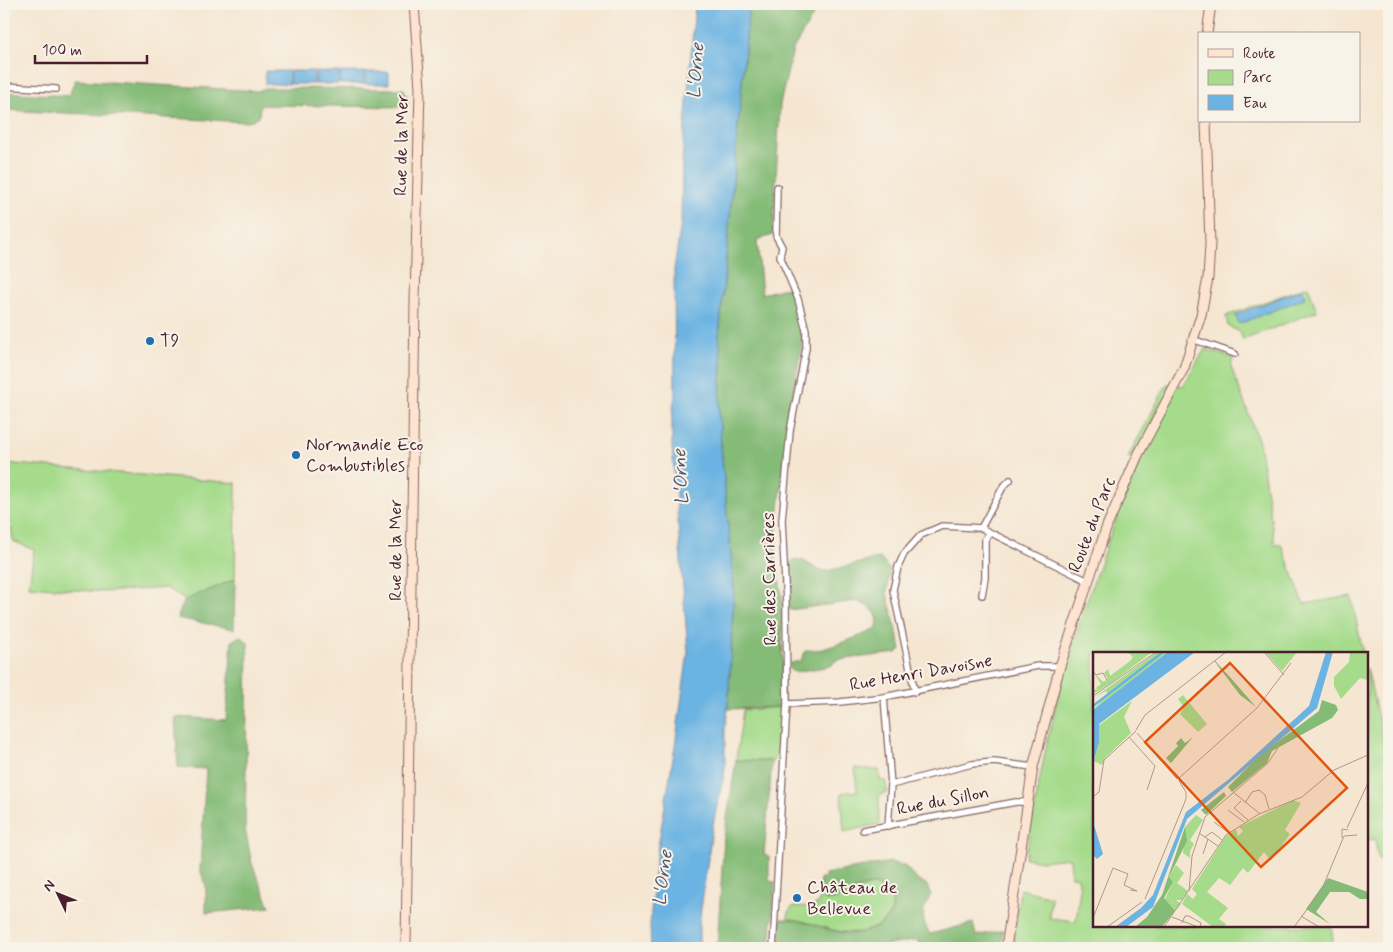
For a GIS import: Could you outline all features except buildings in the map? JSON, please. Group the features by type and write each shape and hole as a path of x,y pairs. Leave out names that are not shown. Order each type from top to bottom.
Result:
{"street":[{"name":"Rue de la Mer","path":"406,948 420,88 414,4"},
{"path":"1207,32 1211,4"},
{"path":"4,86 56,89"},
{"name":"Route du Parc","path":"1006,948 1034,767 1060,666 1088,582 1123,488 1181,374 1195,340 1208,278 1210,244 1206,122"},
{"name":"Rue des Carrières","path":"773,948 786,704 786,604 781,541 782,520 790,431 806,348 806,330 798,299 780,256 782,247 776,236 777,187"},
{"path":"1195,340 1235,354"},
{"path":"981,528 1003,486 1010,480"},
{"path":"916,692 893,590 898,567 912,543 929,530 954,526 981,528 989,534 1088,582"},
{"path":"982,595 985,578 985,539 989,534"},
{"name":"Rue Henri Davoisne","path":"786,704 840,702 884,697 1038,666 1060,666"},
{"path":"884,697 891,785 888,826"},
{"path":"891,785 972,764 994,762 1034,767"},
{"name":"Rue du Sillon","path":"863,830 1016,802 1028,802"}],"green space":[{"path":"749,4 820,4 793,49 780,104 773,235 757,240 762,294 789,287 797,305 803,337 789,418 776,536 776,560 782,596 783,707 728,709 734,589 719,414 722,364 719,337"},
{"path":"75,80 258,91 266,88 404,89 404,93 408,96 408,107 260,105 259,116 249,122 4,110 4,92 69,96"},
{"path":"1308,286 1317,311 1243,340 1240,332 1228,326 1226,316"},
{"path":"1205,349 1233,358 1231,367 1259,442 1275,545 1281,544 1304,604 1351,596 1363,652 1093,652 1093,927 1331,927 1333,939 1330,948 1013,948 1020,889 1051,897 1049,918 1076,921 1080,889 1078,877 1071,876 1070,858 1042,861 1025,858 1043,762 1051,724 1093,582 1139,462 1128,457 1167,384 1183,386"},
{"path":"4,463 236,483 235,579 185,600 166,588 103,592 29,586 34,550 13,541 10,522 4,521"},
{"path":"880,558 890,570 887,593 901,649 897,653 836,660 831,666 795,672 790,670 790,663 801,661 804,652 827,648 866,633 875,629 878,622 876,614 871,609 856,601 789,610 787,579 790,563 794,560 801,560 819,570 826,571"},
{"path":"235,579 234,629 177,618 185,600"},
{"path":"240,636 248,642 245,829 252,864 270,907 206,913 206,886 200,869 206,769 178,767 175,717 226,720 232,641"},
{"path":"1368,673 1389,769 1389,857 1378,859 1375,839 1368,840"},
{"path":"783,707 779,756 772,761 736,760 743,710"},
{"path":"736,760 772,761 764,855 769,856 769,881 775,882 770,948 717,948 724,838"},
{"path":"855,768 879,770 880,781 886,781 887,792 879,796 879,824 844,832 841,793 857,791"},
{"path":"891,862 906,867 918,881 926,884 931,895 923,914 930,934 973,923 976,936 1004,930 1000,948 919,948 918,940 884,946 849,948 814,948 780,943 781,919 802,921 832,930 852,933 867,931 883,923 891,913 892,903 889,895 882,888 867,885 839,898 826,900 820,891 820,879 825,878 825,874"},
{"path":"872,885 884,889 890,896 892,903 891,911 886,918 879,925 870,929 860,932 841,932 788,918 792,907 816,906 822,896 826,900"}],"water":[{"name":"L'Orne","path":"695,4 749,4 719,337 722,364 719,414 734,589 728,709 725,729 725,770 712,829 699,924 699,948 651,948 650,925 655,864 675,746 688,652 672,446 672,415 675,395 674,269 681,223 682,164"},
{"path":"265,71 289,71 289,84 265,84"},
{"path":"290,71 314,71 314,84 290,84"},
{"path":"316,72 339,72 339,84 315,84"},
{"path":"340,72 364,72 364,84 340,84"},
{"path":"365,72 389,72 389,84 365,84"},
{"path":"1302,289 1305,298 1239,324 1235,315"}],"place":[{"name":"T9","path":"150,341"},
{"name":"Normandie Eco Combustibles","path":"296,455"},
{"name":"Château de Bellevue","path":"797,898"}]}
